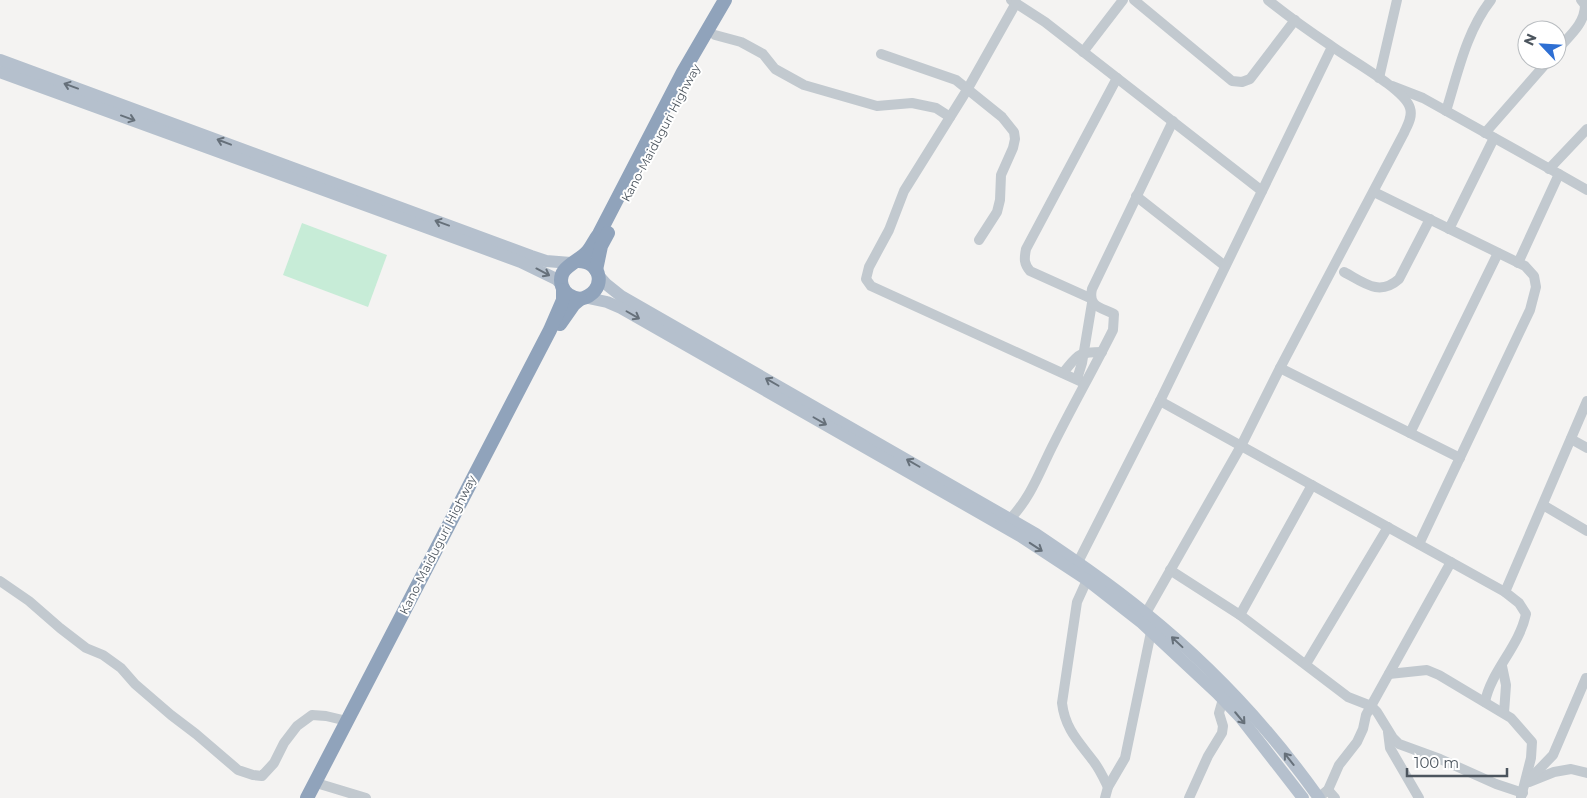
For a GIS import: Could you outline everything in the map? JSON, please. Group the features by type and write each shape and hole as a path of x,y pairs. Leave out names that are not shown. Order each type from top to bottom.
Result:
{"highway":[{"name":"Kano-Maiduguri Highway","path":"573,262 588,250 599,234 683,72 725,0"},
{"name":"Kano-Maiduguri Highway","path":"597,272 601,246 691,76 736,0"},
{"path":"573,262 587,262 597,272 598,286 592,295 584,298 574,298 562,287 562,274 573,262"},
{"name":"Kano-Maiduguri Highway","path":"318,788 347,720 550,330 563,300 562,287"},
{"name":"Kano-Maiduguri Highway","path":"307,798 318,788 562,319 574,304 584,298"}],"main road":[{"path":"0,60 531,256 546,261 573,262"},
{"path":"0,72 521,262 556,279 562,287"},
{"path":"597,272 606,284 621,296 1036,534 1076,567 1087,580 1151,632 1223,699 1240,717 1303,798"},
{"path":"584,298 600,300 621,308 1076,567 1146,613 1246,708 1286,755 1325,796"}],"street":[{"path":"1083,52 1123,0"},
{"path":"1134,0 1232,81 1242,82 1250,79 1295,20"},
{"path":"1268,0 1332,47 1389,85 1408,102 1411,109 1408,125"},
{"path":"1379,78 1397,0"},
{"path":"1446,111 1471,33 1491,0"},
{"path":"1081,381 871,286 866,279 869,267 889,230 904,191 967,90 1013,2 1045,22 1262,191"},
{"path":"1567,39 1582,22 1585,14 1584,4"},
{"path":"715,35 741,42 763,54 775,69 804,85 877,106 912,103 936,108 950,117"},
{"path":"1076,567 1160,401 1332,47"},
{"path":"881,54 956,80 1002,117 1014,132 1015,139 999,184 1000,200 997,212 979,240"},
{"path":"1449,229 1489,135 1541,70"},
{"path":"1010,519 1020,509 1033,490 1081,381 1102,352 1113,330 1114,314 1030,272 1025,265 1024,258 1026,249 1117,78"},
{"path":"1389,85 1402,88 1423,98 1587,190"},
{"path":"1146,613 1241,446 1280,368 1423,98"},
{"path":"1081,381 1091,301 1096,279 1173,121"},
{"path":"1518,263 1554,171 1587,129"},
{"path":"1374,192 1525,266 1534,276 1536,288 1530,310 1419,544"},
{"path":"1136,196 1226,266"},
{"path":"1344,272 1375,288 1385,288 1393,285 1399,280 1430,219"},
{"path":"1410,433 1498,253"},
{"path":"1063,373 1077,356 1084,352 1102,352"},
{"path":"1280,368 1460,458"},
{"path":"1160,401 1505,592 1519,603 1526,614 1524,625 1502,666 1487,688 1485,702"},
{"path":"1505,592 1587,401"},
{"path":"1570,439 1587,448"},
{"path":"1240,615 1312,485"},
{"path":"1542,504 1587,531"},
{"path":"1306,664 1388,527"},
{"path":"1325,796 1339,765 1357,742 1363,730 1366,715 1451,562"},
{"path":"1170,570 1240,615 1348,697 1371,706 1399,744 1440,759 1496,784 1523,791 1554,772 1571,769 1587,773"},
{"path":"1087,580 1076,602 1062,703 1064,717 1073,735 1096,764 1108,787"},
{"path":"0,581 29,601 86,648 103,655 121,668 171,715 238,770 262,776 274,763 284,743 297,726 312,716 326,716 347,720"},
{"path":"1105,798 1108,787 1125,758 1151,632"},
{"path":"1502,666 1506,685 1504,713"},
{"path":"1388,674 1427,670 1504,713 1519,725 1532,742 1531,758 1523,791"},
{"path":"1523,791 1553,755 1586,678"},
{"path":"1189,798 1208,756 1222,733 1223,726 1219,713 1223,699"},
{"path":"1388,731 1390,748 1419,798"},
{"path":"318,788 366,798"}],"green space":[{"path":"302,223 387,255 368,307 283,275"}]}
